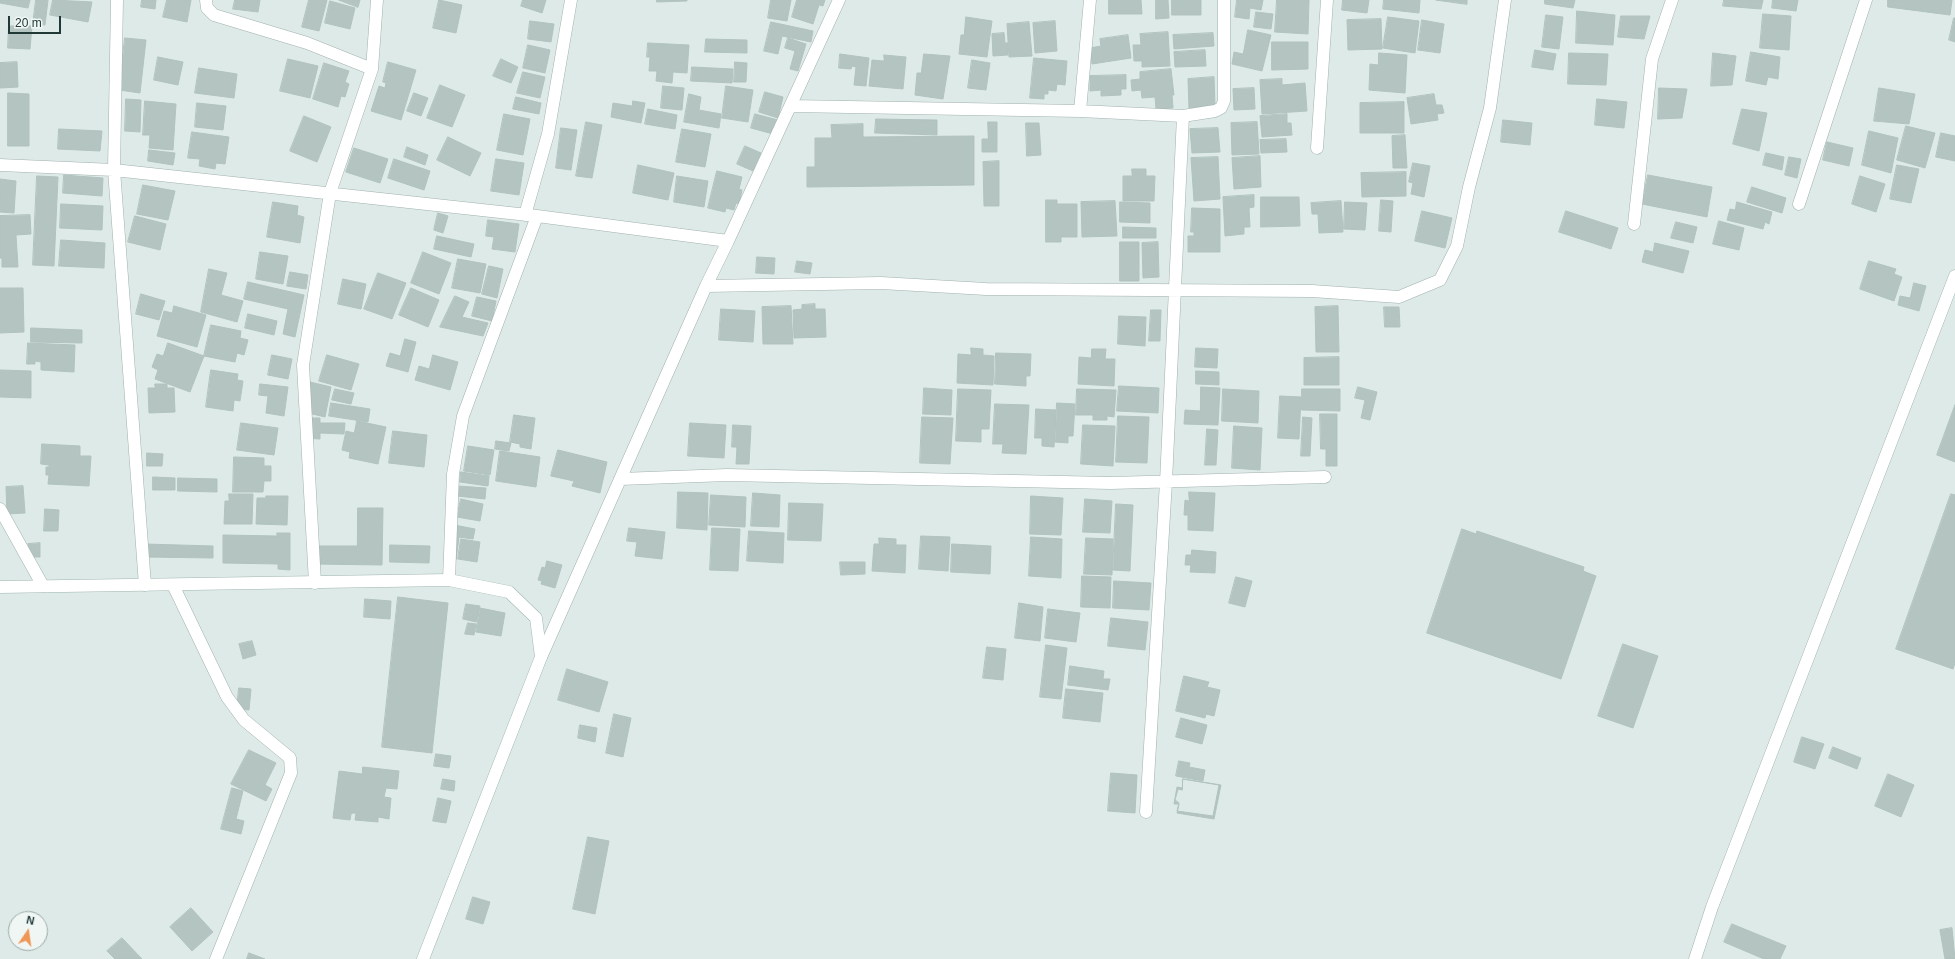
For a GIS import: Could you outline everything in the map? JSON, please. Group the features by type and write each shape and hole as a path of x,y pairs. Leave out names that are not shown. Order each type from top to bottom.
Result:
{"street":[{"path":"117,0 114,170 145,585"},
{"path":"206,0 207,8 214,15 307,43 372,69"},
{"path":"315,582 303,365 330,193 372,69 377,0"},
{"path":"524,215 548,134 571,0"},
{"path":"423,959 541,657 706,286 791,106 838,0"},
{"path":"1080,111 1090,0"},
{"path":"791,106 1080,111 1183,116 1216,111 1221,108 1224,101 1224,0"},
{"path":"1317,148 1327,0"},
{"path":"706,286 881,283 986,289 1312,291 1399,297 1440,280 1457,246 1468,187 1490,108 1505,0"},
{"path":"1634,224 1652,59 1672,0"},
{"path":"1798,204 1866,0"},
{"path":"1146,812 1166,482 1183,116"},
{"path":"0,165 114,170 537,216 728,241"},
{"path":"449,580 453,474 463,416 537,216"},
{"path":"1695,959 1712,907 1955,276"},
{"path":"620,479 727,475 1103,483 1325,477"},
{"path":"0,509 43,586"},
{"path":"0,587 449,580 509,592 536,618 541,657"},
{"path":"173,585 226,697 244,720 290,758 291,773 216,959"}],"building":[{"path":"0,0 30,0 28,8 0,3"},
{"path":"36,0 48,0 45,25 33,24"},
{"path":"53,0 92,2 88,22 50,15"},
{"path":"142,0 156,0 155,9 141,7"},
{"path":"167,0 191,0 187,22 163,17"},
{"path":"235,0 260,0 258,12 233,9"},
{"path":"309,0 327,0 319,31 302,27"},
{"path":"339,0 360,0 358,7"},
{"path":"439,0 462,5 456,33 433,28"},
{"path":"523,0 546,0 542,13 521,6"},
{"path":"657,0 687,0 687,1 657,2"},
{"path":"771,0 791,0 787,21 768,18"},
{"path":"797,0 825,0 823,6 819,5 813,24 792,17"},
{"path":"1109,0 1141,0 1142,14 1109,14"},
{"path":"1156,0 1168,0 1169,18 1156,19"},
{"path":"1172,0 1201,0 1201,15 1172,15"},
{"path":"1237,0 1263,0 1261,10 1250,8 1249,19 1235,17"},
{"path":"1277,0 1309,0 1308,34 1275,32"},
{"path":"1343,0 1369,0 1367,13 1342,10"},
{"path":"1384,0 1420,0 1419,13 1383,9"},
{"path":"1436,0 1467,0 1467,4"},
{"path":"1545,0 1575,0 1573,8 1545,4"},
{"path":"1724,0 1763,0 1761,9 1723,6"},
{"path":"1773,0 1798,0 1796,11 1772,8"},
{"path":"1888,0 1952,0 1950,15 1888,7"},
{"path":"330,1 355,8 350,29 325,23"},
{"path":"1577,11 1615,15 1613,45 1576,43"},
{"path":"1256,12 1273,14 1271,29 1254,27"},
{"path":"1763,14 1791,16 1789,50 1760,48"},
{"path":"1546,15 1563,17 1559,49 1542,47"},
{"path":"1621,16 1650,16 1644,39 1618,37"},
{"path":"966,17 992,21 987,57 959,54 961,35 964,35"},
{"path":"1388,17 1419,21 1415,53 1383,48"},
{"path":"1955,18 1955,42 1949,40"},
{"path":"1381,19 1382,49 1348,50 1347,20"},
{"path":"1422,20 1444,24 1440,53 1418,50"},
{"path":"530,21 554,24 551,42 528,39"},
{"path":"1055,21 1057,51 1035,53 1033,23"},
{"path":"771,22 813,31 811,42 782,36 778,54 764,51"},
{"path":"1029,22 1032,56 1009,57 1007,24"},
{"path":"9,26 32,26 30,49 8,48"},
{"path":"1248,30 1271,35 1262,71 1232,64 1234,52 1243,54"},
{"path":"1168,32 1170,66 1142,67 1142,61 1134,61 1133,45 1141,45 1140,34"},
{"path":"1004,33 1005,43 1008,43 1008,55 993,56 992,34"},
{"path":"1213,33 1214,46 1174,49 1173,35"},
{"path":"1128,35 1131,58 1092,64 1090,48 1101,46 1100,39"},
{"path":"125,38 146,40 140,93 119,90"},
{"path":"788,38 806,44 798,71 790,69 795,51 785,48"},
{"path":"706,39 747,40 747,53 705,52"},
{"path":"1272,42 1308,42 1308,69 1272,70"},
{"path":"648,43 689,45 687,73 673,72 672,83 656,81 657,71 649,71 650,57 647,57"},
{"path":"528,45 550,50 545,73 523,68"},
{"path":"1205,50 1206,66 1175,67 1174,52"},
{"path":"1535,50 1556,54 1553,70 1532,67"},
{"path":"1751,52 1780,57 1778,79 1768,77 1766,85 1746,81"},
{"path":"1379,53 1407,55 1405,93 1369,90 1370,64 1378,65"},
{"path":"1569,53 1608,54 1606,85 1568,84"},
{"path":"1713,53 1736,56 1732,85 1711,86"},
{"path":"840,54 869,58 866,86 854,85 856,67 852,66 851,69 839,68"},
{"path":"924,54 950,56 943,99 915,95 917,73 921,73"},
{"path":"884,55 906,57 903,89 869,86 872,60 884,61"},
{"path":"158,57 183,62 178,85 154,80"},
{"path":"1034,58 1067,61 1065,85 1057,84 1056,91 1048,90 1048,94 1044,94 1044,99 1030,98"},
{"path":"288,59 318,66 310,98 280,91"},
{"path":"501,59 518,67 511,83 493,76"},
{"path":"972,60 990,63 986,90 968,88"},
{"path":"17,62 18,87 0,88 0,63"},
{"path":"388,62 416,70 401,120 371,111 379,86 385,88 386,83 383,82"},
{"path":"735,62 747,63 746,82 734,82"},
{"path":"324,63 349,71 345,82 349,84 345,97 341,96 338,107 313,99"},
{"path":"692,67 733,69 732,83 691,81"},
{"path":"199,68 237,74 234,98 195,93"},
{"path":"1171,69 1174,95 1172,95 1173,108 1156,109 1155,97 1142,98 1141,90 1132,91 1131,80 1140,79 1140,72"},
{"path":"523,72 545,77 540,98 517,93"},
{"path":"1126,75 1126,89 1121,89 1121,95 1101,96 1101,90 1090,91 1090,76"},
{"path":"1214,77 1215,106 1189,108 1188,79"},
{"path":"1282,79 1282,85 1305,83 1307,111 1262,114 1260,80"},
{"path":"440,85 465,95 452,127 427,118"},
{"path":"663,86 684,88 682,110 661,108"},
{"path":"726,86 753,90 748,122 722,118"},
{"path":"1254,88 1255,109 1234,110 1233,89"},
{"path":"1659,88 1687,89 1682,118 1658,119"},
{"path":"1879,88 1915,94 1909,124 1874,121"},
{"path":"765,92 783,97 778,118 759,112"},
{"path":"8,93 29,94 29,146 8,146"},
{"path":"414,93 428,98 421,116 407,111"},
{"path":"689,94 701,97 699,110 721,114 719,128 684,122"},
{"path":"1434,94 1436,105 1442,105 1444,113 1437,114 1438,120 1411,124 1407,98"},
{"path":"516,97 541,103 539,114 513,109"},
{"path":"126,99 141,100 140,132 125,131"},
{"path":"1597,99 1627,102 1624,128 1595,125"},
{"path":"145,101 176,104 173,150 149,148 150,135 143,135"},
{"path":"633,101 645,103 641,123 611,117 613,103 632,106"},
{"path":"1404,102 1404,133 1360,133 1360,103"},
{"path":"197,103 226,106 223,130 195,127"},
{"path":"648,109 677,115 675,129 645,124"},
{"path":"1742,109 1767,113 1759,151 1733,144"},
{"path":"504,114 530,119 523,155 497,150"},
{"path":"755,114 778,120 773,134 751,128"},
{"path":"1287,114 1287,123 1291,123 1292,135 1262,137 1260,116"},
{"path":"304,116 331,127 317,162 290,151"},
{"path":"876,119 937,120 937,135 875,133"},
{"path":"1503,120 1532,123 1530,145 1501,142"},
{"path":"586,122 602,125 592,178 576,176"},
{"path":"988,122 997,122 997,152 982,152 982,139 988,139"},
{"path":"1257,122 1259,154 1232,155 1231,123"},
{"path":"1026,123 1039,123 1041,155 1027,156"},
{"path":"863,124 863,137 974,136 974,185 807,187 807,167 815,167 815,138 832,138 831,125"},
{"path":"1906,126 1935,133 1925,168 1897,160"},
{"path":"561,128 577,130 571,170 556,168"},
{"path":"1218,128 1220,152 1192,153 1190,129"},
{"path":"59,129 102,131 100,151 58,149"},
{"path":"682,129 711,134 705,167 676,162"},
{"path":"1869,131 1898,138 1891,173 1862,165"},
{"path":"192,132 229,137 225,164 216,163 215,169 199,166 200,159 188,158"},
{"path":"1941,133 1955,136 1955,161 1936,157"},
{"path":"1405,135 1407,168 1393,168 1392,136"},
{"path":"448,137 481,153 470,176 437,160"},
{"path":"1286,139 1287,152 1261,153 1260,140"},
{"path":"1827,142 1853,148 1849,166 1823,160"},
{"path":"745,146 761,153 753,171 737,164"},
{"path":"407,147 428,155 425,165 404,157"},
{"path":"354,148 388,159 380,183 346,172"},
{"path":"149,150 175,153 173,165 148,161"},
{"path":"1766,153 1784,157 1782,170 1763,165"},
{"path":"1260,156 1261,187 1234,189 1232,158"},
{"path":"1218,157 1220,199 1194,201 1191,158"},
{"path":"1789,157 1801,159 1797,178 1785,175"},
{"path":"394,159 430,171 424,190 388,178"},
{"path":"496,159 524,163 519,195 491,191"},
{"path":"999,161 999,206 984,206 983,162"},
{"path":"1413,163 1430,166 1424,197 1411,194 1413,183 1409,182"},
{"path":"638,165 674,173 668,200 633,193"},
{"path":"1897,165 1919,169 1911,203 1890,199"},
{"path":"1132,169 1146,169 1146,176 1155,176 1154,201 1123,201 1123,176 1132,176"},
{"path":"717,171 742,177 739,189 742,190 739,204 736,203 734,210 726,208 725,212 708,208"},
{"path":"1406,172 1406,196 1362,197 1361,173"},
{"path":"64,175 103,178 102,196 63,193"},
{"path":"1648,175 1712,187 1707,217 1642,204"},
{"path":"37,176 58,177 54,266 33,265"},
{"path":"677,176 708,181 704,207 674,202"},
{"path":"1860,176 1885,184 1876,212 1852,204"},
{"path":"0,179 16,181 14,213 0,212"},
{"path":"143,185 175,191 168,220 137,214"},
{"path":"1752,187 1786,198 1782,213 1747,202"},
{"path":"1254,195 1254,207 1249,208 1250,227 1244,227 1244,234 1225,236 1223,197"},
{"path":"1261,197 1299,197 1300,226 1261,227"},
{"path":"1046,200 1057,200 1057,204 1077,204 1077,237 1061,237 1061,242 1046,242"},
{"path":"1381,200 1393,201 1391,232 1379,231"},
{"path":"1115,201 1117,236 1082,237 1081,202"},
{"path":"1341,201 1343,232 1319,233 1318,214 1312,214 1311,203"},
{"path":"273,202 298,206 297,215 304,217 300,243 267,237"},
{"path":"1120,202 1150,203 1150,223 1120,222"},
{"path":"1345,202 1367,203 1365,230 1344,229"},
{"path":"1737,202 1772,212 1769,224 1765,222 1763,229 1727,220 1730,209 1735,210"},
{"path":"61,204 103,206 102,230 60,228"},
{"path":"1192,208 1220,209 1220,252 1188,252 1188,236 1194,236 1194,232 1191,232"},
{"path":"1422,211 1452,218 1445,248 1415,241"},
{"path":"1566,211 1618,228 1611,249 1559,232"},
{"path":"438,213 448,216 443,233 434,230"},
{"path":"30,215 31,234 16,235 18,267 2,267 2,258 0,258 0,216"},
{"path":"135,216 166,224 160,250 128,242"},
{"path":"488,220 519,224 515,252 492,249 494,237 486,236"},
{"path":"1719,221 1744,228 1739,250 1713,244"},
{"path":"1676,222 1697,227 1693,243 1671,238"},
{"path":"1123,227 1156,228 1156,238 1123,238"},
{"path":"437,236 474,244 471,257 434,249"},
{"path":"61,240 105,243 104,268 59,266"},
{"path":"1120,242 1139,242 1139,281 1120,281"},
{"path":"1158,242 1159,277 1143,278 1142,243"},
{"path":"1655,243 1689,251 1683,273 1642,262 1645,250 1653,252"},
{"path":"260,252 288,256 283,284 256,279"},
{"path":"423,252 451,263 439,294 411,283"},
{"path":"757,257 775,258 774,274 756,273"},
{"path":"458,259 486,264 480,293 452,288"},
{"path":"797,261 812,263 810,274 795,272"},
{"path":"1869,261 1896,269 1894,274 1902,277 1894,301 1860,289"},
{"path":"489,266 503,269 497,298 482,294"},
{"path":"209,269 227,273 221,295 243,301 237,322 201,312"},
{"path":"290,272 308,275 306,289 287,286"},
{"path":"378,273 406,283 392,319 364,309"},
{"path":"343,279 366,284 361,309 338,304"},
{"path":"248,282 304,295 295,337 283,334 288,309 244,299"},
{"path":"1914,283 1926,286 1919,311 1898,305 1900,296 1910,298"},
{"path":"0,288 23,288 24,332 0,333"},
{"path":"411,288 439,300 428,327 399,315"},
{"path":"141,294 165,301 159,320 136,314"},
{"path":"455,296 469,302 462,317 488,323 483,336 440,327"},
{"path":"477,297 496,301 492,321 472,316"},
{"path":"815,304 815,309 825,309 826,337 794,338 793,310 802,309 802,305"},
{"path":"174,306 206,315 197,347 157,336 164,311 172,313"},
{"path":"791,306 793,344 763,344 762,307"},
{"path":"1338,306 1339,352 1316,352 1315,307"},
{"path":"1384,307 1399,307 1400,327 1385,327"},
{"path":"721,309 755,311 753,342 719,340"},
{"path":"1151,310 1161,310 1160,341 1149,341"},
{"path":"248,314 277,321 274,335 245,328"},
{"path":"1119,316 1146,317 1145,346 1118,344"},
{"path":"211,325 241,331 240,338 248,340 244,355 237,353 235,362 204,356"},
{"path":"31,328 82,330 82,343 31,342"},
{"path":"405,339 416,342 408,372 386,366 390,353 400,356"},
{"path":"28,343 75,345 74,372 41,370 41,362 35,361 35,364 27,364"},
{"path":"168,343 204,356 190,392 155,379 158,370 152,367 157,354 163,356"},
{"path":"971,348 983,349 983,355 994,356 993,385 957,383 958,354 971,355"},
{"path":"1196,348 1218,349 1217,368 1195,367"},
{"path":"1092,349 1106,349 1105,359 1115,359 1114,386 1078,384 1079,357 1091,358"},
{"path":"996,353 1031,354 1030,376 1026,376 1026,386 995,384"},
{"path":"272,355 292,359 288,379 268,375"},
{"path":"327,355 359,364 351,390 319,381"},
{"path":"433,355 458,362 450,390 415,380 419,366 429,369"},
{"path":"1339,357 1339,385 1304,385 1304,358"},
{"path":"0,370 31,371 31,398 0,397"},
{"path":"211,370 238,374 237,380 243,381 240,401 234,400 233,411 206,407"},
{"path":"1196,371 1219,372 1219,385 1196,384"},
{"path":"310,382 331,387 325,417 304,412"},
{"path":"155,384 167,384 167,388 174,388 175,412 149,413 148,388 155,388"},
{"path":"260,384 288,387 284,416 266,413 268,396 259,395"},
{"path":"1119,386 1159,388 1158,413 1117,411"},
{"path":"1201,387 1220,388 1218,425 1184,424 1185,410 1200,411"},
{"path":"1358,387 1377,392 1370,420 1361,418 1365,400 1355,398"},
{"path":"924,388 952,390 951,415 923,414"},
{"path":"335,389 354,393 351,404 332,400"},
{"path":"958,389 991,390 989,429 981,429 981,442 956,441"},
{"path":"1077,389 1116,390 1114,417 1107,416 1107,420 1093,420 1093,415 1076,415"},
{"path":"1223,389 1259,391 1258,423 1222,421"},
{"path":"1302,389 1340,389 1340,411 1302,410"},
{"path":"1280,396 1301,397 1299,439 1278,438"},
{"path":"331,403 370,409 368,422 329,416"},
{"path":"1057,403 1075,404 1073,436 1068,436 1068,443 1055,442"},
{"path":"995,404 1029,405 1026,454 1002,453 1003,444 993,444"},
{"path":"1955,405 1955,462 1937,455"},
{"path":"1036,409 1056,410 1054,447 1042,446 1042,438 1035,438"},
{"path":"1320,414 1337,414 1337,466 1326,466 1326,449 1321,449"},
{"path":"514,415 535,418 531,449 520,447 520,444 510,442"},
{"path":"1118,416 1149,417 1147,463 1116,462"},
{"path":"922,417 953,418 950,464 920,463"},
{"path":"1303,417 1312,418 1310,456 1301,456"},
{"path":"305,418 320,418 320,423 345,423 344,434 320,433 320,439 304,438"},
{"path":"357,421 386,427 378,464 349,458 350,452 342,450 346,431 354,433"},
{"path":"241,423 278,428 274,455 237,450"},
{"path":"690,423 726,425 724,458 688,456"},
{"path":"733,425 751,426 749,464 736,464 737,447 732,447"},
{"path":"1083,425 1115,426 1113,466 1081,464"},
{"path":"1234,426 1262,428 1260,470 1232,468"},
{"path":"1207,429 1218,430 1216,465 1205,465"},
{"path":"393,431 427,435 424,467 389,463"},
{"path":"496,441 511,443 509,451 495,449"},
{"path":"42,444 80,446 80,456 91,456 89,486 48,484 49,475 46,475 46,467 49,467 49,465 41,464"},
{"path":"468,446 494,450 490,475 464,471"},
{"path":"558,450 607,462 600,493 572,486 574,481 551,476"},
{"path":"500,451 540,457 536,487 496,481"},
{"path":"147,453 163,454 162,466 147,466"},
{"path":"234,457 264,458 264,466 271,466 271,481 264,481 263,492 233,492"},
{"path":"461,472 489,476 488,486 460,482"},
{"path":"153,477 175,478 175,490 153,490"},
{"path":"178,478 217,479 217,492 178,491"},
{"path":"23,486 25,513 7,514 6,487"},
{"path":"458,486 486,488 485,499 457,496"},
{"path":"678,492 708,493 707,530 677,528"},
{"path":"1189,492 1215,493 1213,531 1188,530 1188,515 1184,515 1185,500 1189,501"},
{"path":"753,493 780,495 779,527 751,526"},
{"path":"229,494 253,494 252,524 224,524 225,501 229,501"},
{"path":"1951,494 1955,495 1955,663 1953,669 1896,649"},
{"path":"711,495 746,497 745,527 709,525"},
{"path":"266,496 288,496 287,525 256,524 257,498 266,498"},
{"path":"1031,496 1063,498 1061,535 1030,534"},
{"path":"461,499 483,504 480,521 457,517"},
{"path":"1085,499 1112,501 1110,533 1083,532"},
{"path":"789,503 823,504 821,541 788,540"},
{"path":"1116,504 1133,505 1130,571 1113,570"},
{"path":"358,508 383,508 382,565 315,564 315,546 357,546"},
{"path":"45,509 59,510 58,531 44,531"},
{"path":"454,525 475,529 473,539 459,537 456,560 450,559"},
{"path":"629,528 665,532 662,559 635,556 637,542 627,541"},
{"path":"712,528 740,529 738,571 710,570"},
{"path":"1462,529 1476,534 1477,531 1584,567 1583,571 1596,576 1561,679 1427,633"},
{"path":"749,531 784,533 783,563 747,561"},
{"path":"277,533 290,533 290,570 278,569 278,564 223,563 223,535 277,536"},
{"path":"921,536 950,537 948,571 919,569"},
{"path":"1031,537 1062,539 1061,578 1029,576"},
{"path":"879,538 896,539 896,545 906,545 905,573 872,571 874,544 879,544"},
{"path":"1086,538 1113,539 1112,575 1084,574"},
{"path":"461,539 480,542 477,562 458,559"},
{"path":"40,543 40,557 29,557 28,544"},
{"path":"145,544 213,546 213,558 145,557"},
{"path":"952,544 991,546 990,574 951,572"},
{"path":"390,545 430,546 429,563 390,562"},
{"path":"1192,550 1216,552 1215,573 1190,572 1191,565 1185,565 1186,555 1191,555"},
{"path":"547,561 562,565 555,588 541,584 542,581 538,580 542,567 545,568"},
{"path":"840,562 865,562 865,574 841,575"},
{"path":"1082,576 1111,577 1110,608 1081,607"},
{"path":"1236,577 1252,581 1245,607 1229,603"},
{"path":"1114,581 1151,583 1149,610 1113,608"},
{"path":"398,597 448,603 432,753 382,747"},
{"path":"365,599 391,601 390,619 364,617"},
{"path":"1019,603 1043,607 1040,641 1015,638"},
{"path":"466,604 480,606 476,622 463,619"},
{"path":"480,608 505,613 501,636 476,632"},
{"path":"1048,609 1080,613 1076,642 1045,638"},
{"path":"1111,618 1148,622 1145,650 1108,646"},
{"path":"468,623 476,624 474,635 465,634"},
{"path":"252,641 256,655 243,659 239,644"},
{"path":"1623,644 1658,656 1633,728 1598,716"},
{"path":"1046,645 1067,648 1061,699 1040,697"},
{"path":"987,647 1006,649 1003,680 983,678"},
{"path":"1070,666 1104,671 1103,679 1110,679 1108,690 1068,685"},
{"path":"567,669 608,682 599,712 558,700"},
{"path":"1184,676 1209,682 1207,687 1220,690 1214,716 1206,714 1205,718 1176,711"},
{"path":"239,688 251,689 249,710 237,709"},
{"path":"1066,689 1103,693 1100,722 1063,718"},
{"path":"614,714 631,718 623,757 606,753"},
{"path":"1181,718 1207,725 1202,744 1176,737"},
{"path":"580,725 597,728 595,742 578,738"},
{"path":"1802,737 1824,744 1815,769 1794,762"},
{"path":"1833,747 1861,758 1857,769 1829,758"},
{"path":"249,750 276,763 265,785 272,789 266,801 231,784"},
{"path":"436,754 451,756 449,768 434,766"},
{"path":"1179,761 1190,763 1189,767 1205,770 1203,781 1176,776"},
{"path":"363,767 399,771 397,789 386,788 384,797 391,798 389,819 378,817 378,822 355,820 356,813 351,814 350,820 333,818 339,771 362,774"},
{"path":"1111,773 1137,775 1135,813 1108,811"},
{"path":"1888,774 1914,785 1901,817 1875,806"},
{"path":"443,779 455,781 454,791 441,789"},
{"path":"1183,779 1219,785 1213,816 1177,811 1179,803 1175,800 1178,789 1182,790"},
{"path":"1183,779 1221,785 1214,819 1177,813 1179,804 1174,804 1177,787 1182,788"},
{"path":"232,788 243,791 236,819 244,821 241,834 221,829"},
{"path":"438,798 451,801 446,823 433,821"},
{"path":"588,837 609,841 595,914 573,909"},
{"path":"473,897 490,902 483,924 466,919"},
{"path":"191,908 213,932 192,951 170,927"},
{"path":"1732,924 1786,946 1780,959 1764,959 1724,942"},
{"path":"1952,928 1955,959 1945,959 1940,930"},
{"path":"122,938 142,959 115,959 107,951"},
{"path":"249,953 265,959 247,959"}]}
